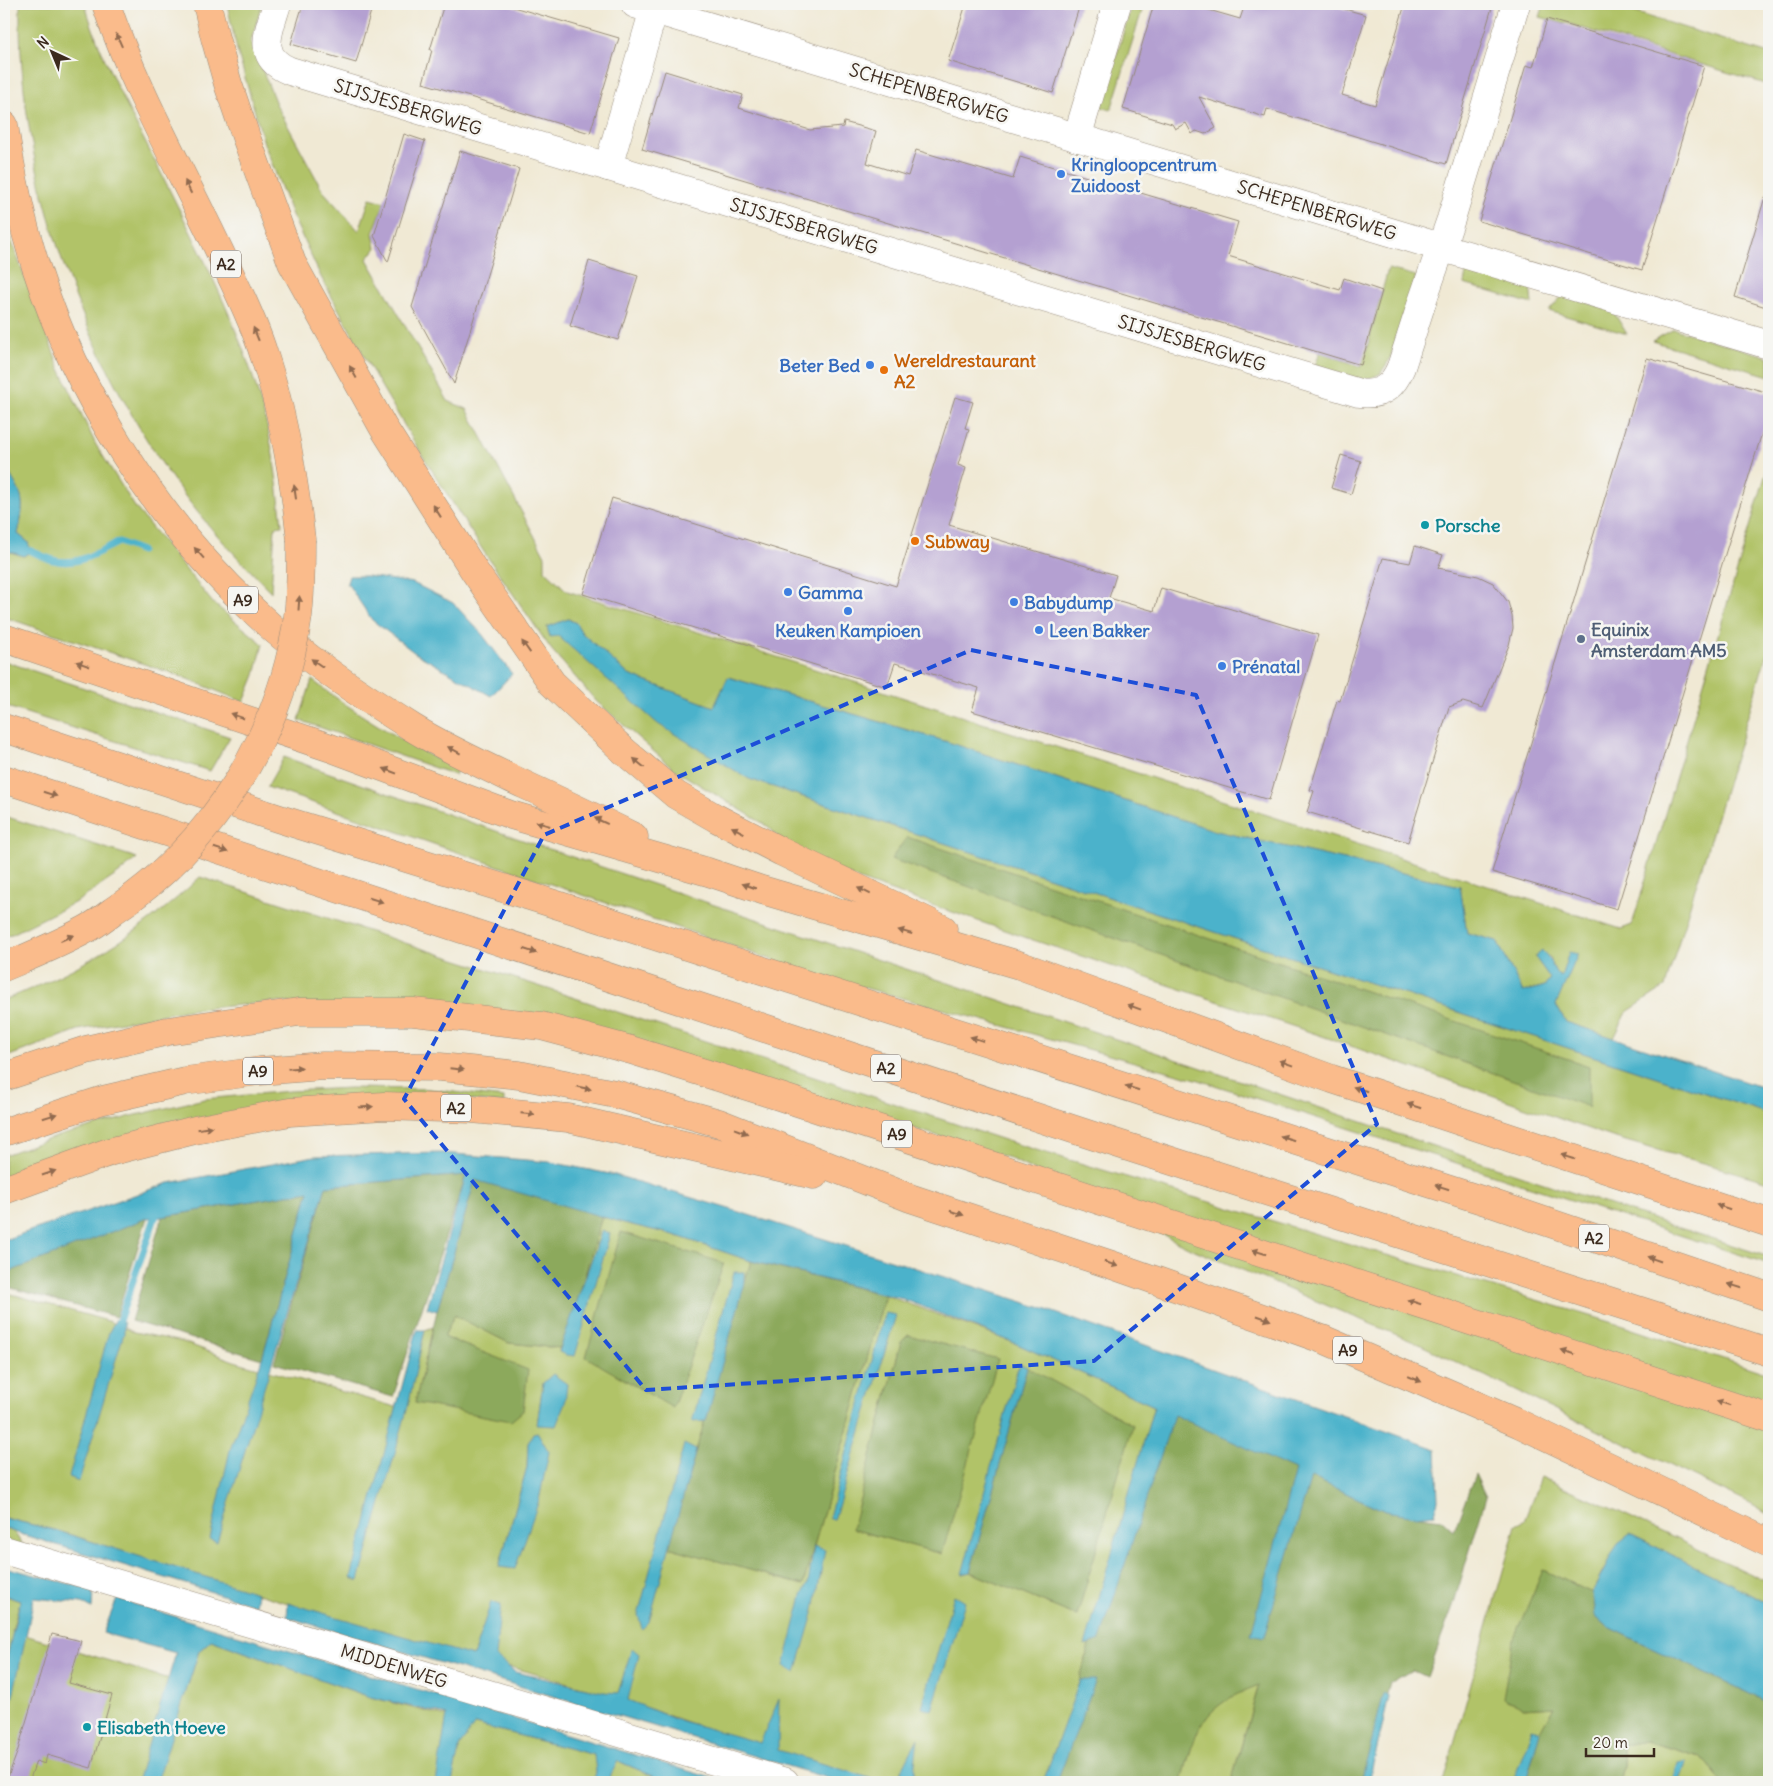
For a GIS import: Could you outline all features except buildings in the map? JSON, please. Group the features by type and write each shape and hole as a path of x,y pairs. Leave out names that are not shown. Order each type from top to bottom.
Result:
{"highway":[{"name":"A2","path":"14,963 86,930 129,901 172,865 193,844 246,770 264,734 290,656 298,616 301,540 291,461 264,355 222,254 154,119 116,33 106,4"},
{"name":"A9","path":"207,4 228,84 292,263 383,427 475,572 552,683 624,751 676,795 782,852 1018,965"},
{"name":"A9","path":"4,125 20,211 56,322 92,398 114,436 164,512 232,590 254,612 303,653 349,686 414,728 498,773 708,872 762,890 1018,965 1332,1079 1769,1223"},
{"path":"4,638 331,748 511,815 708,872"},
{"name":"A2","path":"4,728 280,819 564,907 1488,1202 1769,1297"},
{"name":"A2","path":"4,779 1103,1140 1769,1352"},
{"name":"A9","path":"4,1077 86,1050 168,1032 299,1012 412,1012 541,1026 631,1050 772,1094 1769,1418"},
{"name":"A9","path":"4,1132 103,1100 185,1081 260,1071 324,1066 440,1067 519,1075 615,1094 719,1123 910,1198 1112,1265 1325,1340 1520,1424 1769,1543"},
{"name":"A2","path":"4,1190 109,1152 195,1130 290,1112 384,1106 472,1109 568,1118 910,1198"}],"street":[{"name":"SIJSJESBERGWEG","path":"277,4 266,44 274,61 280,67 290,71 1367,394 1383,390 1391,385 1397,377 1451,219 1516,4"},
{"path":"1077,138 1117,4"},
{"path":"608,167 644,7"},
{"name":"SCHEPENBERGWEG","path":"644,7 1769,345"},
{"name":"MIDDENWEG","path":"4,1550 785,1782"}],"highlighted area":[{"path":"971,650 1196,695 1377,1124 1094,1361 646,1390 404,1099 544,835"}],"green space":[{"path":"20,4 85,4 100,48 130,113 220,293 255,383 264,414 275,470 282,526 275,527 271,592 218,536 188,500 151,446 117,389 88,328 64,265 44,201 30,135 22,69"},
{"path":"227,4 262,4 251,41 276,104 323,191 359,231 370,198 385,202 373,233 376,248 367,259 448,401 467,409 545,556 545,570 567,591 1621,929 1632,925 1769,463 1769,647 1665,987 1627,1012 1614,1038 1566,1022 1556,1005 1569,953 1561,977 1556,974 1550,957 1535,957 1550,978 1545,986 1523,992 1497,941 1467,933 1460,886 1216,831 948,742 728,677 714,707 629,675 582,633 576,623 569,619 547,627 550,637 558,635 749,779 1769,1114 1769,1182 1612,1137 1322,1036 1027,938 860,880 783,843 769,827 675,770 596,701 551,649 484,552 419,450 374,374 321,277 292,215 264,143 237,50"},
{"path":"1132,4 1144,4 1111,110 1101,107"},
{"path":"1544,4 1608,4 1769,54 1769,85 1566,23 1540,17"},
{"path":"4,222 60,369 96,445 135,507 213,603 263,644 255,675 244,702 180,676 4,617 4,550 24,556 28,542 18,534 22,512 21,498 4,465"},
{"path":"1467,267 1530,285 1532,304 1464,284"},
{"path":"1388,269 1416,276 1390,359 1380,374 1363,381 1315,366 1320,352 1362,367"},
{"path":"1563,295 1613,311 1627,334 1549,311"},
{"path":"1674,329 1769,357 1769,376 1652,341"},
{"path":"4,661 230,737 210,771 4,706"},
{"path":"312,680 382,728 457,770 455,775 299,720"},
{"path":"284,757 686,895 1769,1257 1769,1264 1196,1079 808,972 267,787"},
{"path":"4,816 137,858 119,873 78,901 12,934 4,935"},
{"path":"907,837 1589,1066 1589,1107 891,859"},
{"path":"200,877 551,990 1013,1143 1623,1326 1769,1374 1769,1513 1421,1345 1190,1248 1009,1158 549,1015 271,1002 188,1010 78,1030 4,1058 4,1000 59,976 108,949 155,916"},
{"path":"350,1088 429,1089 504,1098 504,1103 427,1097 4,1180 4,1155 55,1137 132,1116 204,1099 290,1091"},
{"path":"466,1175 393,1397 274,1363 326,1186"},
{"path":"475,1179 602,1216 577,1303 559,1352 560,1348 509,1343 454,1315 444,1337 528,1370 523,1411 511,1421 415,1403 437,1311"},
{"path":"309,1191 262,1359 131,1321 162,1217"},
{"path":"602,1216 674,1235 751,1261 669,1547 803,1585 885,1295 1017,1344 1154,1406 1052,1782 876,1782 758,1747 604,1693 338,1619 58,1531 4,1518 4,1292 108,1321 134,1332 183,1342 234,1361 406,1410 425,1330 433,1327 415,1403 476,1350 444,1337 454,1315 509,1343 560,1348 559,1352 610,1234 602,1230 577,1303","holes":["908,1335 942,1554 853,1529 901,1342","1019,1364 1027,1367 1077,1616 970,1572 963,1574","543,1383 567,1385 537,1425","538,1434 548,1452 539,1500 499,1567 527,1467 528,1443"]},
{"path":"147,1218 116,1317 4,1286 4,1272"},
{"path":"621,1232 724,1263 673,1408 586,1357"},
{"path":"751,1261 885,1295 803,1585 668,1547"},
{"path":"908,1335 998,1359 942,1554 852,1529 901,1342"},
{"path":"1027,1367 1133,1425 1077,1616 970,1572"},
{"path":"1154,1406 1200,1425 1385,1511 1441,1519 1454,1531 1475,1474 1486,1497 1453,1606 1427,1677 1412,1670 1390,1683 1363,1782 1231,1782 1259,1685 1225,1701 1213,1710 1204,1721 1197,1733 1182,1782 1052,1782"},
{"path":"1541,1477 1769,1583 1769,1603 1630,1534 1603,1571 1592,1593 1543,1570 1523,1708 1554,1706 1514,1782 1443,1782 1516,1525 1524,1521"},
{"path":"4,1528 14,1532 24,1547 4,1541"},
{"path":"1543,1570 1592,1593 1595,1615 1607,1626 1769,1703 1769,1782 1722,1782 1700,1757 1646,1741 1623,1745 1624,1764 1620,1782 1526,1782 1540,1731 1554,1706 1523,1708 1503,1698 1513,1640"},
{"path":"4,1595 20,1601 12,1631 188,1685 199,1651 211,1640 370,1697 618,1761 667,1782 4,1782"},
{"path":"1259,1684 1231,1782 1182,1782 1192,1746 1204,1720 1225,1701"},
{"path":"1646,1741 1700,1757 1722,1782 1620,1782 1624,1764 1623,1745"}],"water":[{"path":"4,465 21,497 22,512 18,534 28,542 31,551 24,556 4,550"},
{"path":"349,576 367,576 413,583 453,603 482,634 512,674 491,696 415,653 372,620 347,583"},
{"path":"568,619 576,623 582,633 629,675 714,707 728,677 948,742 1216,831 1460,886 1467,933 1497,941 1523,992 1545,986 1550,978 1535,957 1542,951 1549,958 1556,972 1561,977 1569,952 1578,954 1556,1005 1566,1022 1764,1088 1769,1086 1769,1114 749,779 658,724 558,636 550,637 547,627"},
{"path":"442,1153 550,1162 615,1175 736,1211 1039,1307 1436,1449 1438,1500 1435,1514 1416,1516 1385,1511 1311,1477 1264,1637 1251,1634 1295,1470 1174,1415 1100,1640 1085,1646 1154,1406 1017,1344 903,1299 751,1261 674,1235 624,1223 475,1180 437,1311 427,1308 466,1175 326,1186 217,1542 210,1539 230,1450 262,1359 309,1191 147,1218 4,1274 4,1240 169,1183 315,1156"},
{"path":"602,1230 610,1234 575,1356 566,1355 559,1352"},
{"path":"734,1272 744,1272 744,1286 706,1421 692,1422"},
{"path":"885,1313 896,1315 834,1520 829,1517"},
{"path":"116,1319 124,1323 124,1333 79,1481 69,1477 109,1332"},
{"path":"417,1330 425,1330 407,1410 359,1581 351,1578"},
{"path":"1019,1364 1027,1367 970,1572 962,1574"},
{"path":"553,1374 567,1384 565,1403 556,1426 537,1425 543,1383"},
{"path":"538,1433 549,1452 539,1500 515,1569 499,1567 527,1467 528,1443 533,1434"},
{"path":"684,1444 696,1450 649,1622 642,1629 638,1615"},
{"path":"4,1518 58,1531 257,1593 255,1605 14,1532 4,1528"},
{"path":"1630,1534 1769,1603 1769,1703 1607,1626 1595,1615 1592,1593 1618,1543"},
{"path":"814,1546 825,1550 814,1610 796,1672 784,1666 802,1596 808,1584"},
{"path":"4,1567 93,1590 92,1609 82,1603 34,1598 4,1738 4,1670 20,1601 4,1595"},
{"path":"954,1595 965,1602 932,1710 922,1707"},
{"path":"117,1599 725,1782 667,1782 618,1761 607,1782 593,1782 596,1772 594,1755 475,1724 460,1745 452,1782 436,1782 447,1715 370,1697 211,1640 199,1651 157,1782 137,1782 176,1653 103,1633"},
{"path":"491,1602 501,1605 495,1656 515,1672 604,1692 618,1693 632,1648 639,1654 628,1700 675,1719 760,1743 779,1699 778,1750 883,1782 841,1782 287,1617 288,1603 473,1656"},
{"path":"1080,1680 1096,1680 1057,1782 1043,1782"},
{"path":"1384,1693 1389,1697 1369,1782 1361,1782"},
{"path":"1532,1729 1540,1731 1526,1782 1513,1782"},
{"path":"918,1738 913,1782 896,1782"},
{"path":"1687,1761 1679,1782 1673,1782 1678,1763"}],"waterway":[{"path":"31,551 62,562 79,560 119,542 141,551"},
{"path":"119,1321 156,1215"}],"place":[{"name":"Kringloopcentrum Zuidoost","path":"1061,174"},
{"name":"Beter Bed","path":"870,365"},
{"name":"Wereldrestaurant A2","path":"884,370"},
{"name":"Porsche","path":"1425,525"},
{"name":"Subway","path":"915,541"},
{"name":"Gamma","path":"788,592"},
{"name":"Babydump","path":"1014,602"},
{"name":"Keuken Kampioen","path":"848,611"},
{"name":"Leen Bakker","path":"1039,630"},
{"name":"Equinix Amsterdam AM5","path":"1581,639"},
{"name":"Prénatal","path":"1222,666"},
{"name":"Elisabeth Hoeve","path":"87,1727"}]}
